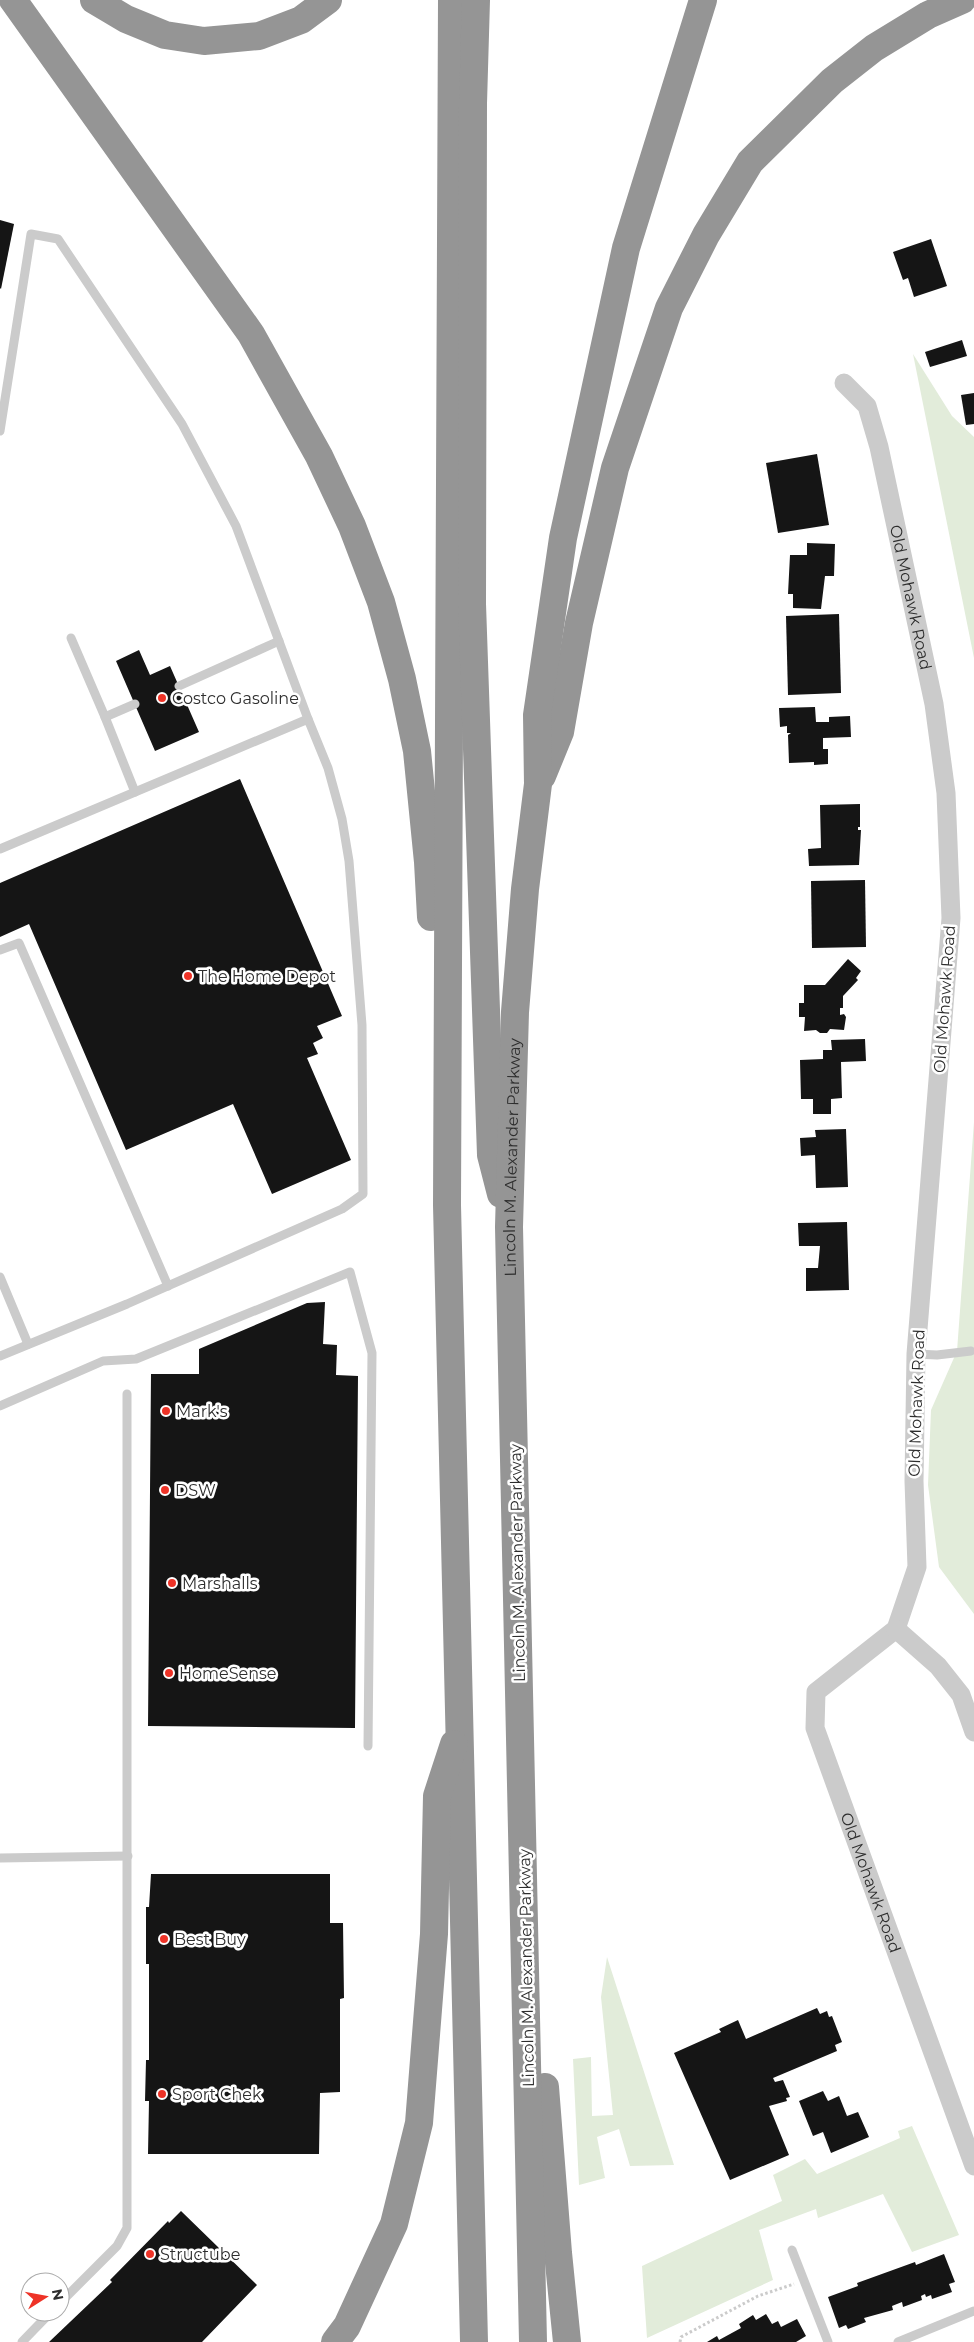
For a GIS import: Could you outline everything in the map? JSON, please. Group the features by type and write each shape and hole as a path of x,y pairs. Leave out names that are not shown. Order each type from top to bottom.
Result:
{"highway":[{"path":"13,0 251,334 319,456 352,526 381,602 402,679 417,751 428,862 447,1206"},
{"path":"94,0 126,19 165,35 204,42 259,36 302,20 328,0"},
{"path":"452,0 447,1206 474,2342"},
{"path":"476,0 473,103 472,614 492,1155 509,1227"},
{"path":"538,784 537,715 563,538 626,248 703,0"},
{"path":"538,784 560,732 579,623 616,468 669,308 706,235 750,162 832,81 874,48 928,15 962,0"},
{"name":"Lincoln M. Alexander Parkway","path":"533,2342 509,1227 516,1012 525,888 538,784"},
{"path":"335,2342 347,2326 394,2224 420,2123 434,1934 437,1796 459,1728"},
{"path":"527,2011 543,2059 558,2254 567,2342"}],"street":[{"name":"Old Mohawk Road","path":"844,383 867,406 879,447 934,704 946,793 951,918 916,1354 914,1481 917,1567 896,1629 816,1692 815,1728 974,2166"},
{"path":"896,1629 938,1666 960,1695 974,1732"}],"lane":[{"path":"0,431 31,234 58,239 182,424 236,526 328,768 342,819 349,861 362,1025 363,1194 342,1210 168,1286 0,1356"},
{"path":"71,638 135,792"},
{"path":"179,686 279,641"},
{"path":"105,717 135,704"},
{"path":"0,849 308,719"},
{"path":"0,950 19,943 168,1286"},
{"path":"0,1406 103,1361 136,1359 350,1272 372,1353 368,1746"},
{"path":"0,1277 28,1344"},
{"path":"916,1354 937,1355 971,1351"},
{"path":"70,2293 117,2246 127,2228 127,1394"},
{"path":"0,1858 128,1856"},
{"path":"792,2250 828,2342"},
{"path":"898,2342 974,2312"},
{"path":"22,2342 41,2322"}],"path":[{"path":"680,2342 681,2337 758,2296 804,2280"}],"green space":[{"path":"913,354 952,416 974,437 974,658"},
{"path":"974,1122 974,1614 939,1567 928,1485 931,1410 957,1351"},
{"path":"607,1957 674,2165 630,2166 619,2129 597,2137 605,2178 579,2185 573,2059 591,2057 592,2116 613,2115 601,1997"},
{"path":"912,2126 959,2235 912,2252 883,2194 818,2218 816,2209 759,2230 773,2280 647,2338 642,2266 782,2201 773,2175 805,2159 817,2174 900,2138 898,2131"}],"building":[{"path":"0,220 14,224 1,289 0,288"},
{"path":"931,239 947,286 914,297 908,278 903,280 893,252"},
{"path":"962,340 967,356 930,367 925,352"},
{"path":"974,393 974,424 966,425 961,395"},
{"path":"817,454 829,525 778,533 766,463"},
{"path":"807,543 835,544 834,576 825,576 821,609 793,608 793,594 788,594 790,555 807,555"},
{"path":"839,614 841,693 788,695 786,616"},
{"path":"139,650 150,675 170,666 199,732 155,751 116,661"},
{"path":"815,707 816,722 829,722 829,717 850,716 851,737 823,738 823,749 828,749 828,764 814,765 814,762 789,763 788,735 791,733 787,733 787,726 780,727 779,708"},
{"name":"The Home Depot","path":"240,779 342,1016 317,1026 323,1038 313,1043 318,1054 307,1058 351,1160 272,1194 233,1104 126,1150 29,924 0,937 0,883"},
{"path":"860,804 860,827 858,827 858,830 861,830 859,865 809,866 808,849 821,848 820,805"},
{"path":"865,880 866,947 812,948 811,881"},
{"path":"848,959 861,971 856,978 858,980 843,996 843,1008 840,1008 840,1015 844,1014 846,1017 844,1030 830,1029 827,1033 820,1033 816,1030 804,1031 805,1017 799,1017 799,1003 804,1003 804,985 825,985"},
{"path":"865,1039 866,1061 841,1062 842,1098 831,1099 831,1114 813,1114 813,1099 801,1099 800,1060 823,1059 823,1050 832,1050 831,1040"},
{"path":"846,1129 848,1187 816,1188 815,1155 801,1156 800,1138 816,1137 815,1130"},
{"path":"847,1222 849,1290 806,1291 806,1268 818,1268 820,1246 799,1246 798,1223"},
{"path":"325,1302 323,1344 337,1345 336,1375 358,1376 355,1728 148,1726 151,1374 199,1374 199,1349 307,1303"},
{"path":"151,1874 330,1874 330,1923 343,1923 344,1998 340,1999 340,2092 320,2093 319,2154 148,2154 149,2101 145,2101 146,2060 149,2060 149,1964 146,1964 146,1907 149,1907"},
{"path":"817,2008 820,2014 827,2011 829,2017 832,2016 842,2042 835,2045 837,2051 773,2078 775,2082 783,2080 790,2097 786,2098 787,2101 769,2106 789,2155 730,2180 674,2053 721,2032 719,2029 738,2020 746,2039"},
{"path":"823,2091 828,2101 839,2096 847,2116 858,2112 869,2137 831,2153 823,2132 813,2136 799,2101"},
{"path":"181,2211 257,2285 202,2342 49,2342 112,2282 110,2280 168,2221 169,2223"},
{"path":"944,2254 955,2282 949,2284 952,2292 932,2299 931,2295 926,2297 925,2294 921,2296 922,2300 903,2307 902,2302 892,2306 893,2310 864,2318 866,2322 848,2329 846,2325 839,2328 828,2297 858,2286 857,2283 915,2262 916,2265"},
{"path":"766,2314 772,2324 778,2321 781,2327 797,2319 806,2336 796,2342 707,2342 717,2336 719,2340 741,2328 739,2324 753,2315 756,2320"}],"place":[{"name":"Costco Gasoline","path":"162,698"},
{"name":"The Home Depot","path":"188,976"},
{"name":"Mark's","path":"166,1411"},
{"name":"DSW","path":"165,1490"},
{"name":"Marshalls","path":"172,1583"},
{"name":"HomeSense","path":"169,1673"},
{"name":"Best Buy","path":"164,1939"},
{"name":"Sport Chek","path":"162,2094"},
{"name":"Structube","path":"150,2254"}]}
